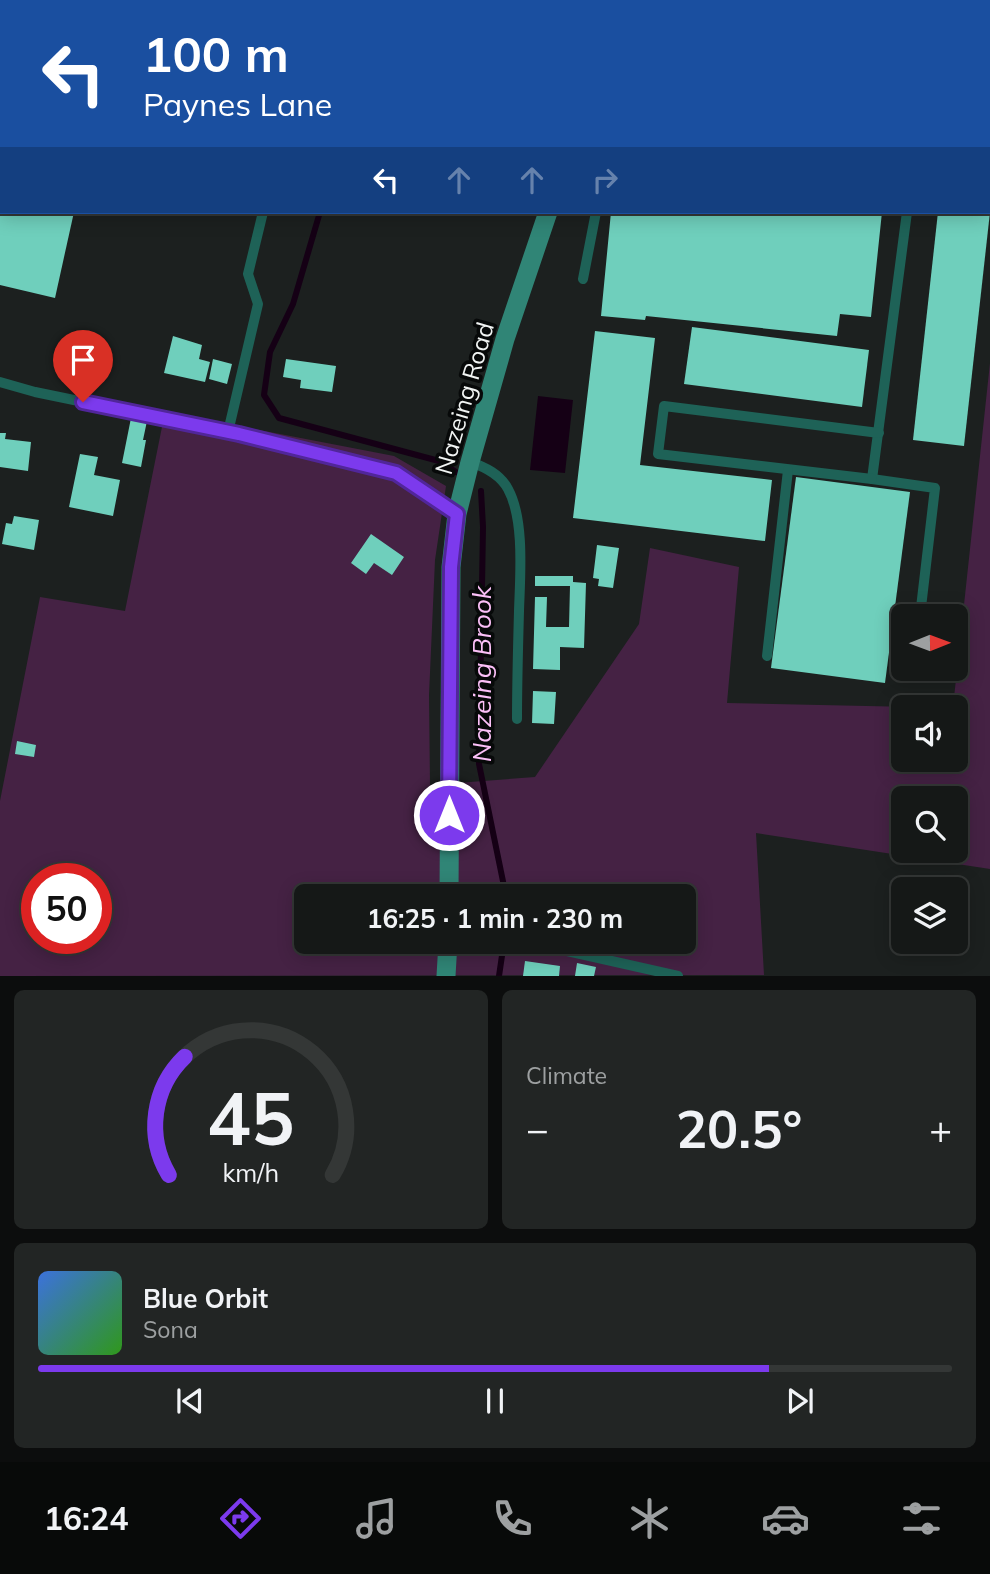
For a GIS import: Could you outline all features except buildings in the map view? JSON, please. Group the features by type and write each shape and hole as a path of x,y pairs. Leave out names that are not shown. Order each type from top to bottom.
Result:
{"main road":[{"name":"Nazeing Road","path":"449,884 451,567 457,514 505,339 547,214"},
{"path":"446,975 447,954"}],"lane":[{"path":"228,432 258,304 248,274 263,214"},
{"path":"583,279 596,214"},
{"path":"872,480 907,214"},
{"path":"0,382 35,392 228,432 396,473 457,514"},
{"path":"879,433 664,406 659,454 935,488 921,604"},
{"path":"470,463 486,467 500,478 508,488 513,503 520,547 517,719"},
{"path":"767,656 788,470"},
{"path":"582,954 678,975"}],"shaded area":[{"path":"990,363 990,869 951,863 968,863 968,786 891,786 891,854 756,833 764,975 0,976 0,801 40,597 125,611 165,412 394,456 446,486 435,560 429,695 430,785 535,777 639,624 650,548 739,567 727,703 891,707 891,772 968,772 968,695 954,695 956,681 968,681 968,604 964,604"},
{"path":"538,396 573,400 565,473 530,470"}],"waterway":[{"name":"Nazeing Brook","path":"319,214 293,304 270,352 264,395 279,418 439,461 456,472"},
{"name":"Nazeing Brook","path":"481,491 483,527 479,764 504,884"},
{"name":"Nazeing Brook","path":"499,976 502,954"}],"route":[{"path":"83,402 239,434 396,473 457,514 451,567 449,815"}]}
